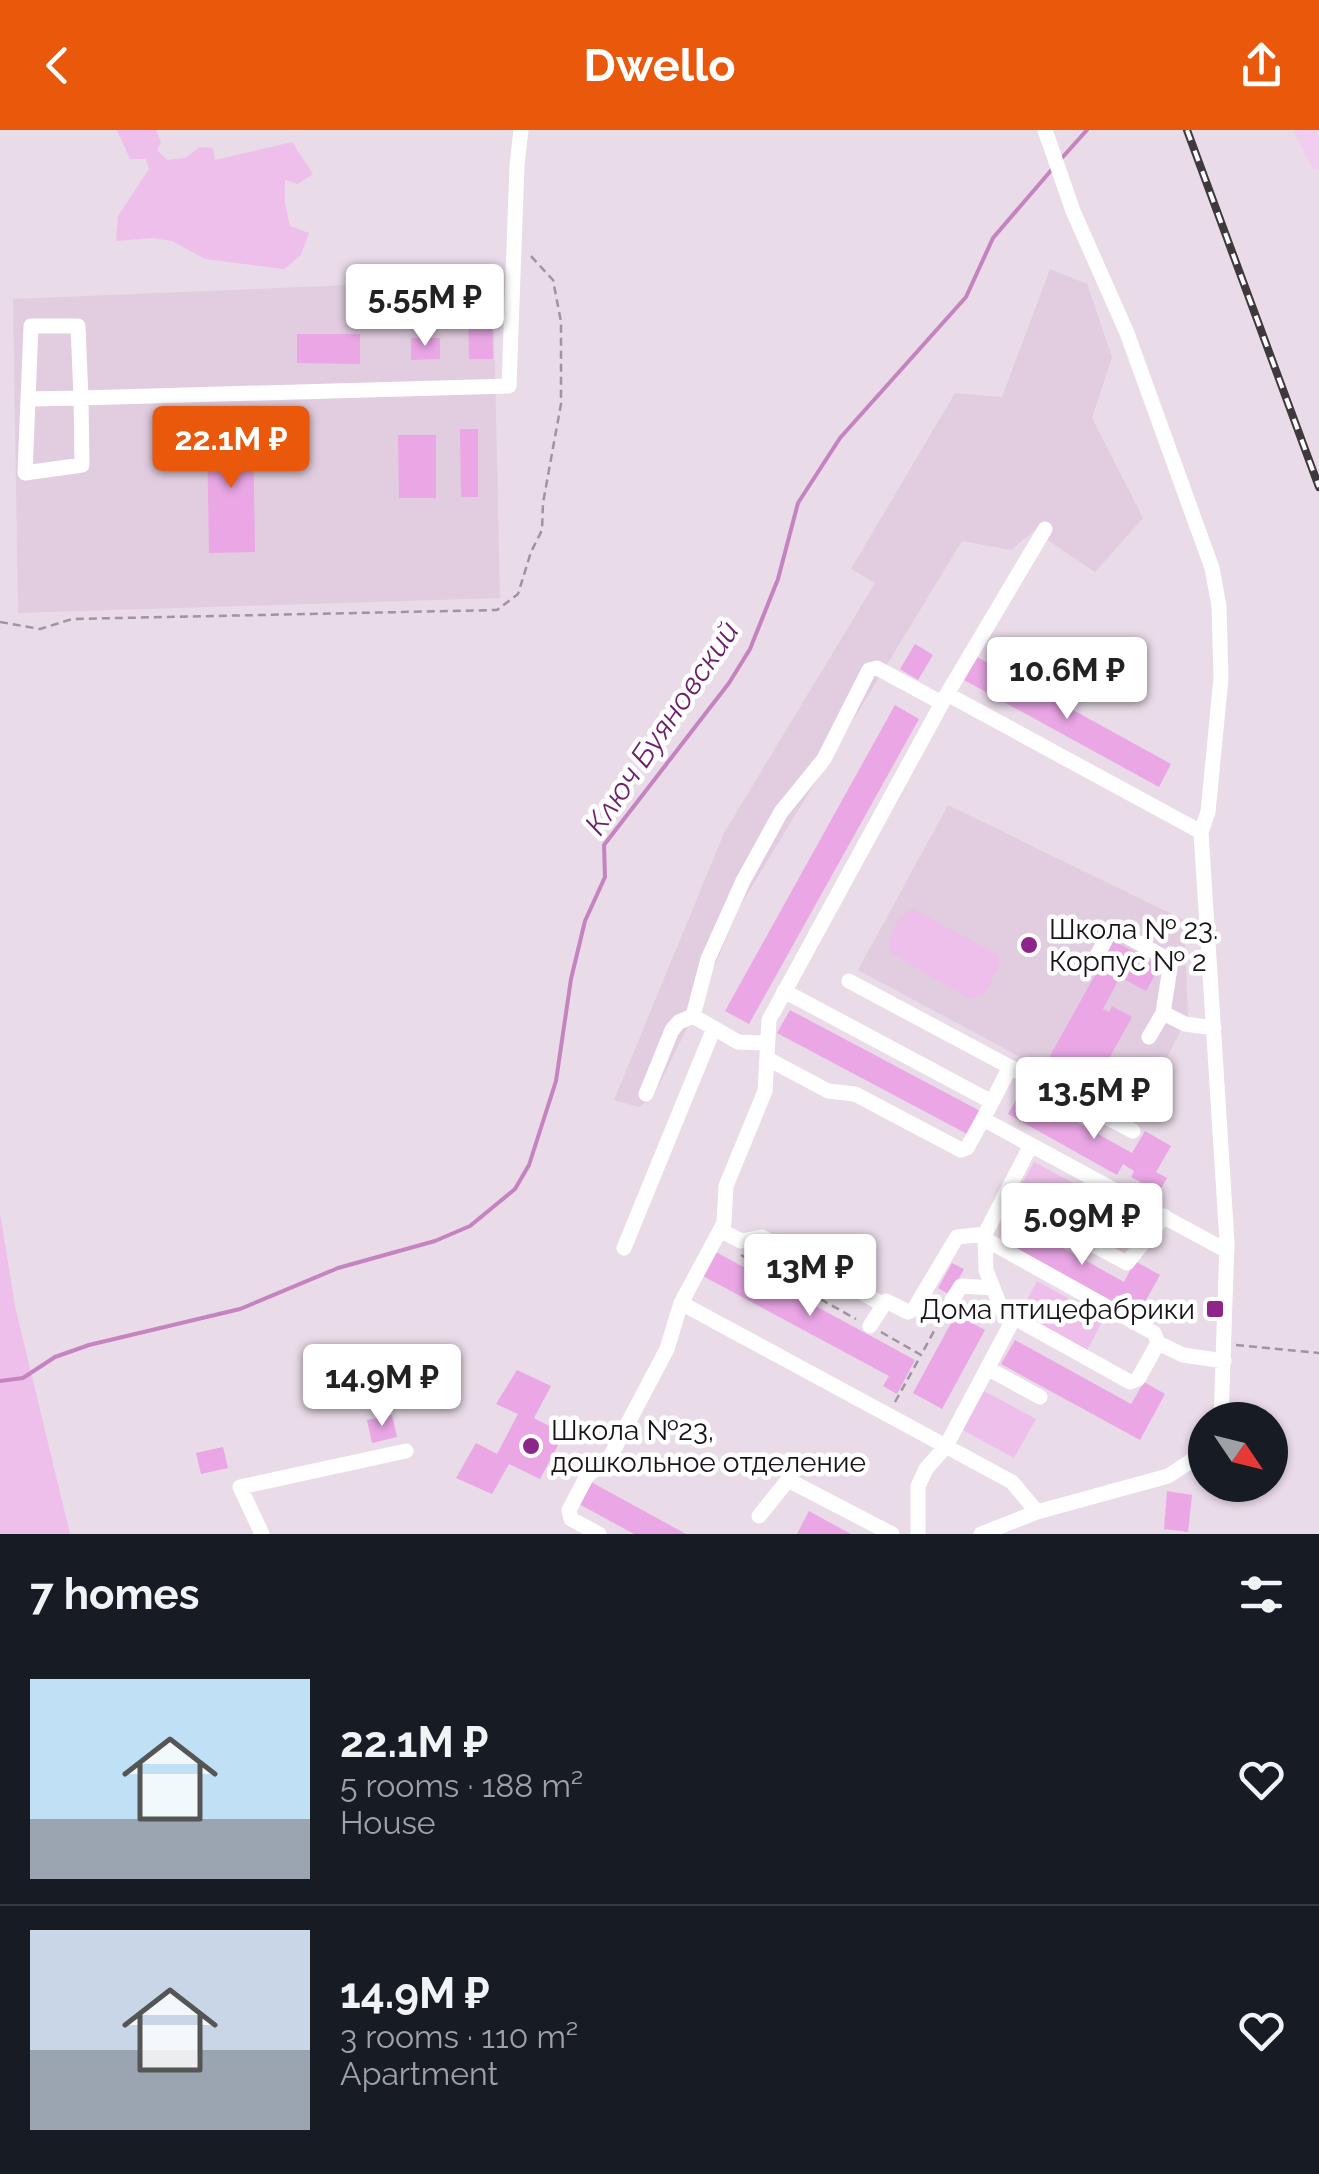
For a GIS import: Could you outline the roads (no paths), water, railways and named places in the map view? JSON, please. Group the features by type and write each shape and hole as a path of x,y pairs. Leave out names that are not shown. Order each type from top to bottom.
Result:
{"main road":[{"path":"1304,130 1319,160"}],"street":[{"path":"28,399 509,386 521,130"},
{"path":"1045,130 1073,212 1128,334 1212,568 1219,606 1221,678 1208,812 1201,832 1227,1251 1222,1402"},
{"path":"31,326 78,326 81,398 82,464 25,472 31,326"},
{"path":"599,1534 571,1519 569,1510 588,1476 610,1457 667,1349 681,1303 720,1230 726,1213 726,1186 765,1091 766,1026 945,699 1044,529"},
{"path":"693,1016 708,959 742,881 780,812 824,759 869,670 877,668 945,699 1201,832"},
{"path":"1093,963 1113,930 1168,958 1172,966 1163,1012 1149,1036"},
{"path":"848,981 1134,1132"},
{"path":"784,992 992,1102"},
{"path":"1163,1012 1185,1024 1214,1028"},
{"path":"693,1016 738,1042 767,1051 833,1092 855,1094 961,1150 967,1148 1010,1066"},
{"path":"646,1094 672,1030 693,1016"},
{"path":"624,1248 714,1028"},
{"path":"983,1119 1227,1251"},
{"path":"1031,1145 985,1236 986,1270 1002,1312 1130,1382 1138,1379 1158,1343"},
{"path":"1004,1197 1127,1263 1164,1216"},
{"path":"720,1230 745,1242 762,1238 882,1304"},
{"path":"870,1326 882,1304 889,1301 912,1312 952,1241 961,1235 985,1236 1154,1333 1158,1343 1183,1356 1224,1361"},
{"path":"952,1300 961,1286 993,1288"},
{"path":"681,1303 1018,1486 1037,1512"},
{"path":"918,1534 918,1486 926,1469 946,1446 1014,1318"},
{"path":"987,1368 1040,1398"},
{"path":"262,1534 240,1487 406,1451"},
{"path":"982,1534 1037,1512 1168,1476 1188,1463"},
{"path":"758,1516 784,1484 794,1481 892,1534"}],"waterway":[{"name":"Ключ Буяновский","path":"1060,160 1087,130"},
{"name":"Ключ Буяновский","path":"0,1381 23,1378 55,1357 89,1345 240,1309 338,1268 435,1241 470,1226 515,1189 529,1165 556,1081 571,979 585,921 605,877 604,845 729,683 750,649 778,579 798,503 840,438 966,297 993,238 1054,167"}],"railway":[{"path":"1187,130 1319,487"}],"place":[{"name":"Школа № 23. Корпус № 2","path":"1029,945"},
{"name":"Дома птицефабрики","path":"1215,1309"},
{"name":"Школа №23, дошкольное отделение","path":"531,1446"}]}
